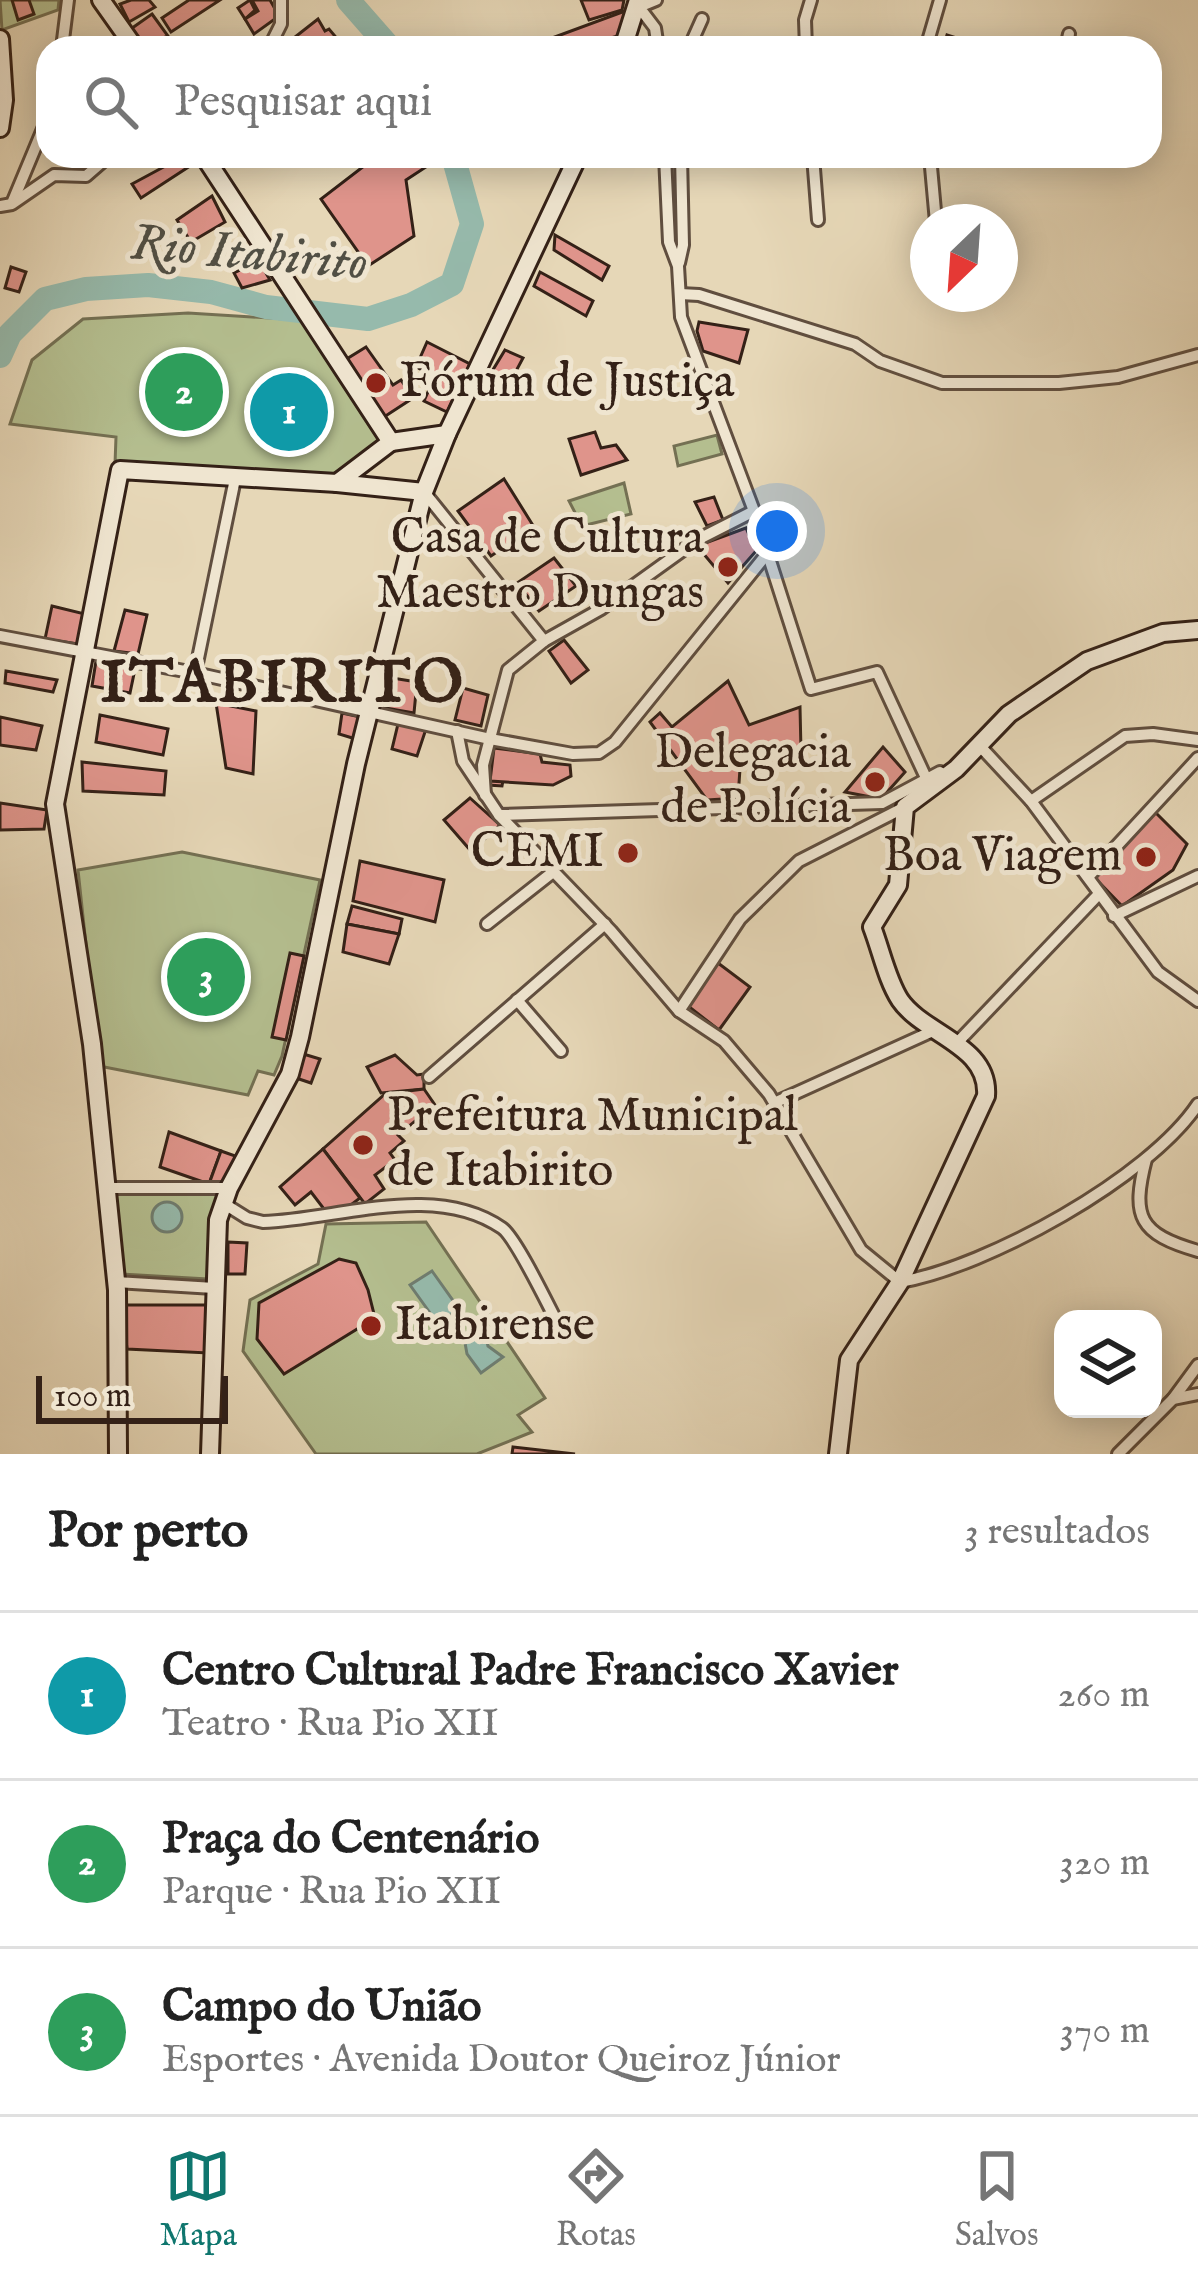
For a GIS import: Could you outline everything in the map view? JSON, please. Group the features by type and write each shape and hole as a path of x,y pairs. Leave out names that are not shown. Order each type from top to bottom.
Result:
{"main road":[{"path":"101,0 126,36"},
{"path":"628,36 644,2"},
{"path":"0,39 4,100 0,128"},
{"path":"212,168 391,442"},
{"path":"210,1454 214,1288 226,1196 290,1074 424,492 572,168"},
{"path":"338,483 391,442 447,434"},
{"path":"118,1454 116,1282 92,1044 55,804 120,470 424,492"},
{"path":"838,1454 849,1360 900,1282 986,1096 987,1081 977,1063 901,1001 872,927 898,885 905,807 956,769 1009,714 1087,661 1163,633 1198,630"}],"street":[{"path":"64,36 68,0"},
{"path":"275,36 281,24 280,0"},
{"path":"806,36 811,0"},
{"path":"930,36 940,0"},
{"path":"644,2 656,36"},
{"path":"694,36 702,19"},
{"path":"6,205 36,142"},
{"path":"6,205 54,175 86,176 96,168"},
{"path":"666,168 669,242 678,266 681,317 754,512 811,688 877,672 927,780"},
{"path":"678,266 683,245 681,168"},
{"path":"814,168 818,220"},
{"path":"931,168 934,204"},
{"path":"680,294 699,295 855,344 880,361 942,382 985,385 1118,377 1198,355"},
{"path":"196,673 235,478"},
{"path":"424,492 544,641"},
{"path":"485,799 482,764 508,670 697,540 754,512"},
{"path":"0,636 196,673 490,740 573,754 599,753 616,742 766,555"},
{"path":"457,731 463,761 485,799 608,927 680,1011 724,1041 774,1103 861,1250 900,1282 934,1276 1034,1232 1124,1177 1198,1104"},
{"path":"1031,801 1125,736 1198,740"},
{"path":"499,815 882,803 979,745 1031,801 1158,972 1198,1001"},
{"path":"1088,877 1198,758"},
{"path":"680,1011 740,919 799,861 905,807"},
{"path":"488,925 553,872"},
{"path":"1114,916 1198,876"},
{"path":"956,1044 1098,896"},
{"path":"429,1077 608,927"},
{"path":"517,1000 561,1051"},
{"path":"774,1103 937,1029"},
{"path":"1147,1155 1137,1193 1138,1214 1159,1236 1198,1251"},
{"path":"105,1188 226,1196 247,1218 263,1222 416,1206 450,1208 505,1229 559,1324"},
{"path":"116,1282 214,1288"},
{"path":"1118,1454 1198,1365"},
{"path":"1172,1399 1198,1394"}],"shaded area":[{"path":"0,0 59,0 58,10 2,30"},
{"path":"188,313 301,320 380,442 332,475 115,464 116,437 10,424 32,360 83,319"},
{"path":"717,435 722,454 678,466 674,446"},
{"path":"624,483 631,514 582,526 569,501"},
{"path":"182,852 320,880 282,1056 274,1075 258,1071 248,1095 99,1066 78,870"},
{"path":"112,1190 219,1190 208,1279 121,1274"},
{"path":"167,1202 182,1217 167,1232 152,1217"},
{"name":"Itabirense","path":"426,1222 545,1398 518,1415 532,1432 477,1454 316,1454 243,1351 250,1300 318,1264 326,1224"},
{"path":"432,1271 459,1309 438,1324 410,1285"},
{"path":"484,1329 488,1346 503,1357 481,1373 465,1343 475,1331"}],"building":[{"path":"12,0 29,0 34,14 18,20"},
{"path":"149,0 155,7 129,22 120,4"},
{"path":"189,0 220,0 171,32 162,18"},
{"path":"250,0 255,10 245,19 238,8"},
{"path":"252,0 270,0 279,16 254,34 245,19 258,11"},
{"path":"581,0 624,0 622,10 589,20"},
{"path":"625,11 621,35 557,36"},
{"path":"152,14 168,36 131,36 128,31"},
{"path":"318,19 335,36 296,36"},
{"path":"162,168 187,168 141,198 132,184"},
{"path":"361,168 424,168 406,180 414,236 368,266 321,199"},
{"path":"212,196 225,222 191,242 177,220"},
{"path":"555,235 609,266 602,280 554,250"},
{"path":"259,261 270,280 242,288 234,273"},
{"path":"11,267 26,272 19,292 5,288"},
{"path":"540,272 593,301 586,316 534,286"},
{"path":"699,322 748,330 739,363 703,351"},
{"path":"427,342 470,364 447,412 424,401 435,376 416,367"},
{"name":"Fórum de Justiça","path":"366,347 393,385 401,380 413,398 384,417 345,360"},
{"path":"505,350 523,358 507,388 488,378"},
{"path":"595,432 601,448 616,445 627,460 581,475 569,439"},
{"path":"504,479 534,527 491,556 458,511"},
{"path":"714,497 723,520 707,526 695,502"},
{"name":"Casa de Cultura Maestro Dungas","path":"746,528 756,551 728,583 697,546"},
{"path":"554,558 576,586 539,611 517,583"},
{"path":"52,606 85,614 78,644 45,639"},
{"path":"125,610 147,615 138,654 114,651"},
{"path":"564,640 588,670 571,683 549,651"},
{"path":"96,661 135,669 130,693 92,686"},
{"path":"6,671 57,680 53,692 5,683"},
{"path":"386,677 417,682 414,713 380,707"},
{"path":"728,681 749,725 800,707 801,751 741,754 738,798 707,800 650,722 660,713 672,727"},
{"path":"463,688 488,695 481,726 455,720"},
{"path":"216,703 256,711 253,774 226,768"},
{"path":"342,713 365,718 359,740 339,734"},
{"path":"100,715 168,729 163,755 96,742"},
{"path":"0,717 42,726 36,750 0,745"},
{"path":"398,724 426,729 417,756 392,749"},
{"path":"492,745 509,748 502,786 488,785 485,764"},
{"name":"Delegacia de Polícia","path":"883,747 905,772 881,799 845,792"},
{"path":"494,748 540,754 542,762 570,765 571,776 553,785 490,781"},
{"path":"82,762 166,771 164,795 83,791"},
{"path":"470,798 500,825 471,851 444,820"},
{"path":"0,803 47,810 44,829 0,830"},
{"name":"Boa Viagem","path":"1154,811 1187,844 1173,870 1122,906 1094,877"},
{"path":"360,861 444,880 435,922 353,901"},
{"path":"352,906 402,919 399,934 347,924"},
{"path":"347,924 399,934 389,964 343,952"},
{"path":"290,953 304,956 286,1040 272,1037"},
{"path":"718,963 750,987 719,1030 688,1006"},
{"path":"300,1053 320,1059 311,1083 293,1077"},
{"path":"395,1055 417,1075 424,1074 424,1089 381,1093 367,1067"},
{"name":"Prefeitura Municipal de Itabirito","path":"424,1089 435,1105 398,1135 404,1141 390,1153 395,1160 375,1175 384,1189 365,1204 323,1149 385,1094"},
{"path":"169,1132 221,1151 209,1184 160,1167"},
{"path":"323,1149 360,1198 339,1214 334,1208 327,1213 311,1192 295,1205 280,1187"},
{"path":"221,1151 241,1158 225,1185 209,1184"},
{"path":"228,1242 247,1243 245,1274 228,1274"},
{"path":"339,1259 356,1263 375,1318 284,1374 257,1339 259,1303"},
{"path":"122,1305 209,1305 208,1353 127,1349"},
{"path":"513,1447 575,1454 512,1454"}],"waterway":[{"name":"Rio Itabirito","path":"348,0 380,36"},
{"name":"Rio Itabirito","path":"0,356 10,334 45,299 86,289 148,285 211,292 266,307 368,319 411,305 452,284 472,224 456,168"}],"place":[{"name":"Fórum de Justiça","path":"376,383"},
{"name":"Praça do Centenário","path":"184,392"},
{"name":"Centro Cultural Padre Francisco Xavier","path":"289,412"},
{"name":"Casa de Cultura Maestro Dungas","path":"728,567"},
{"name":"Delegacia de Polícia","path":"875,782"},
{"name":"CEMI","path":"628,853"},
{"name":"Boa Viagem","path":"1146,857"},
{"name":"Campo do União","path":"206,977"},
{"name":"Prefeitura Municipal de Itabirito","path":"363,1145"},
{"name":"Itabirense","path":"371,1326"}],"district":[{"name":"ITABIRITO","path":"283,685"}]}
